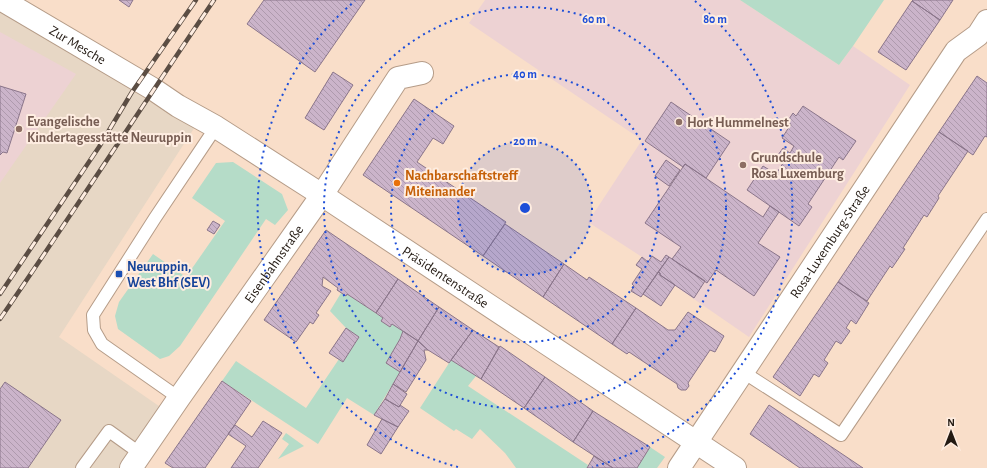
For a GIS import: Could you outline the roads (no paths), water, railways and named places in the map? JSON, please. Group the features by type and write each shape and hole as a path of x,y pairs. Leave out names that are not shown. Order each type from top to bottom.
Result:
{"street":[{"name":"Zur Mesche","path":"2,0 153,89"},
{"name":"Rosa-Luxemburg-Straße","path":"679,468 956,51 984,32"},
{"name":"Eisenbahnstraße","path":"136,461 322,195 398,78 422,73"},
{"name":"Präsidentenstraße","path":"153,89 322,195 735,468"}],"lane":[{"path":"179,398 102,344 94,330 93,315 155,218 216,128"},
{"path":"743,372 841,435 987,219"},
{"path":"82,468 109,431 136,461"}],"railway":[{"path":"0,294 99,147 132,92 196,0"},
{"path":"0,319 214,0"}],"place":[{"name":"Hort Hummelnest","path":"679,122"},
{"name":"Evangelische Kindertagesstätte Neuruppin","path":"19,129"},
{"name":"Grundschule Rosa Luxemburg","path":"743,165"},
{"name":"Nachbarschaftstreff Miteinander","path":"397,183"},
{"name":"Neuruppin, West Bhf (SEV)","path":"119,274"}]}
